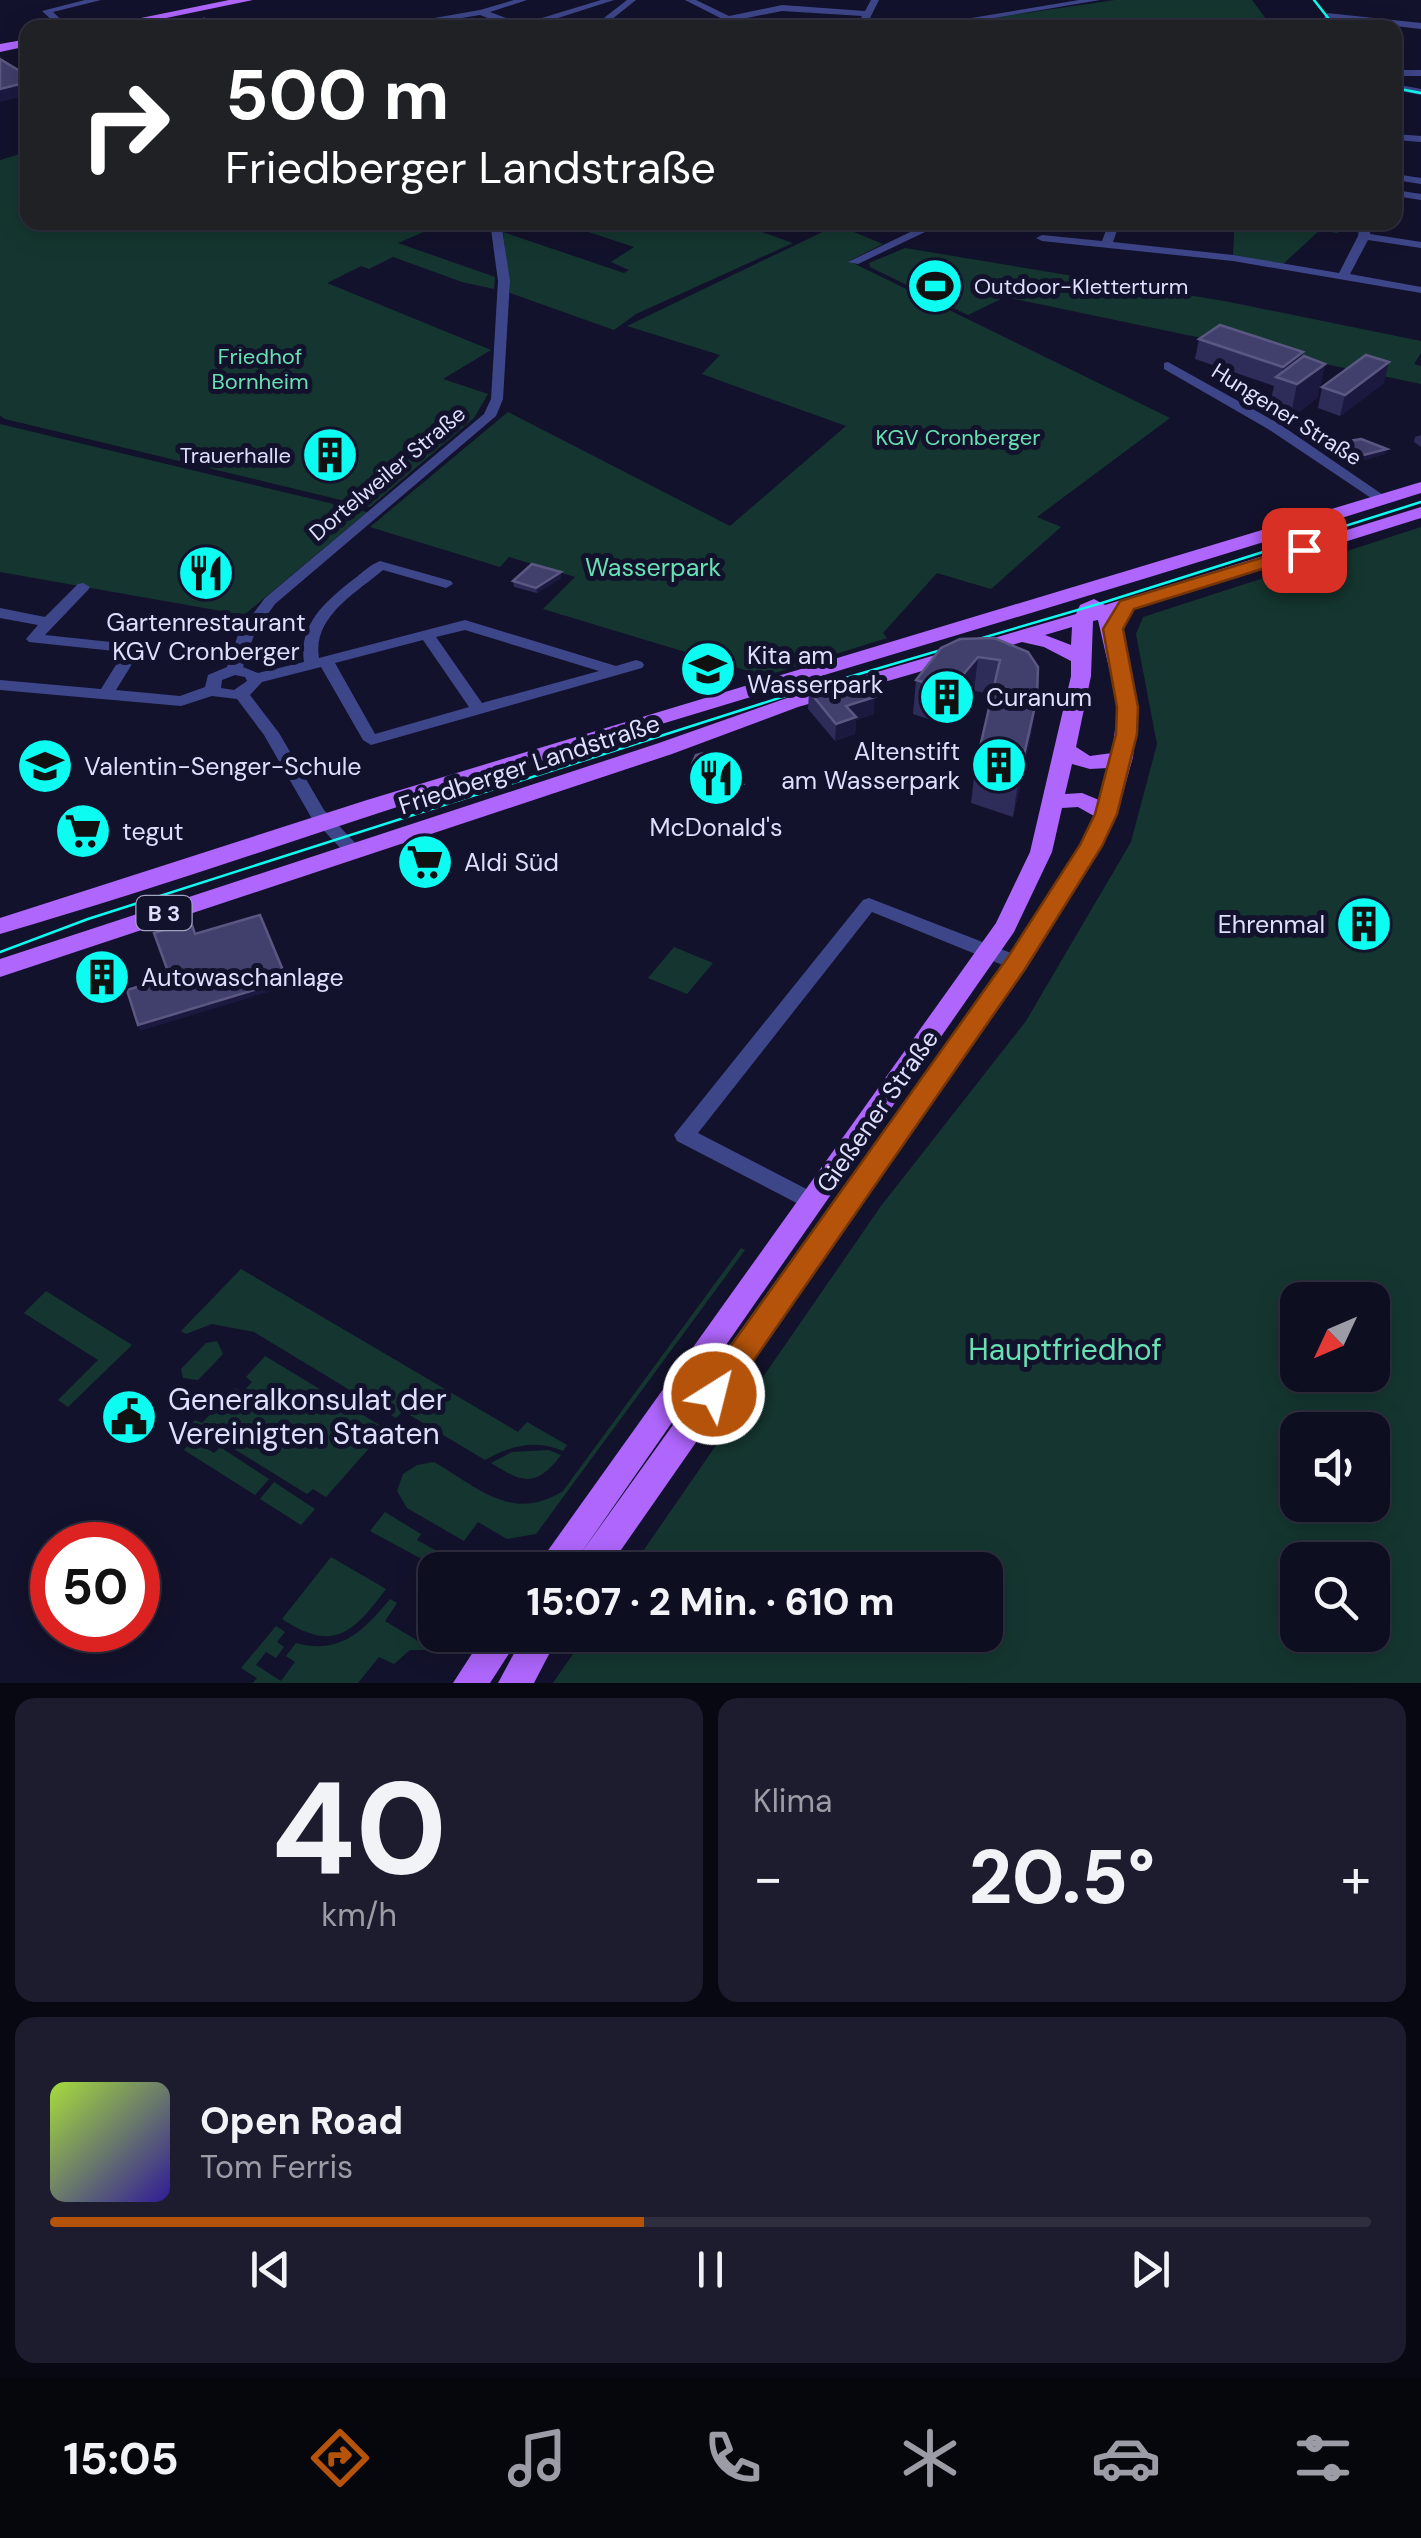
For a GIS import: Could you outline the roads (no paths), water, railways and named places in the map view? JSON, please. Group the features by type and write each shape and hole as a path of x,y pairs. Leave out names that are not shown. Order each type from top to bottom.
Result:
{"main road":[{"path":"202,19 248,0"},
{"name":"Friedberger Landstraße","path":"0,926 892,646 1067,598 1421,487"},
{"name":"Gießener Straße","path":"563,1552 990,952 1041,852 1081,658 1098,615 1421,512"},
{"path":"1067,598 1098,615 1103,585"},
{"name":"Friedberger Landstraße","path":"0,968 664,749 791,703 1098,615"},
{"name":"Gießener Straße","path":"601,1552 1017,963 1106,814 1122,757 1128,707 1098,615"},
{"path":"1018,636 1050,642 1081,658"},
{"path":"1063,746 1082,762 1108,763 1122,757"},
{"path":"1050,802 1082,800 1106,814"},
{"path":"470,1683 492,1652"},
{"path":"515,1683 532,1652"}],"street":[{"path":"57,20 46,11 97,0"},
{"path":"431,20 482,12 523,0"},
{"path":"542,20 610,0"},
{"path":"605,20 631,0"},
{"path":"689,0 728,19 791,4 865,14"},
{"path":"863,20 875,0"},
{"path":"967,20 1096,0"},
{"path":"1317,5 1329,20"},
{"path":"482,12 501,20"},
{"path":"1327,16 1365,20"},
{"name":"Dortelweiler Straße","path":"234,670 246,632 270,601 490,416 497,399 504,281 496,230"},
{"path":"854,262 924,230"},
{"path":"1108,243 1112,230"},
{"path":"1344,275 1365,230"},
{"path":"1368,230 1421,245"},
{"path":"1042,238 1108,243 1344,275 1421,290"},
{"name":"Hungener Straße","path":"1168,366 1273,426 1382,499"},
{"path":"446,584 380,565 317,622 309,642 370,740 636,665"},
{"path":"83,587 34,639 134,648 106,694"},
{"path":"0,612 48,622"},
{"path":"255,679 465,626 616,671"},
{"path":"426,633 478,709"},
{"path":"212,690 214,678 234,670 245,671 255,679"},
{"path":"0,685 182,701 212,690 231,696 241,694 251,689 255,679"},
{"path":"241,694 271,733 316,812 352,851"},
{"path":"812,1202 684,1135 869,904 1017,963"}],"tram line":[{"path":"1314,0 1330,20"},
{"path":"1402,89 1421,93"},
{"path":"0,952 88,919 801,691 1105,602 1421,502"}],"place":[{"name":"Outdoor-Kletterturm","path":"935,286"},
{"name":"Trauerhalle","path":"330,455"},
{"name":"Gartenrestaurant KGV Cronberger","path":"206,573"},
{"name":"Kita am Wasserpark","path":"708,669"},
{"name":"Curanum","path":"947,697"},
{"name":"Altenstift am Wasserpark","path":"999,765"},
{"name":"Valentin-Senger-Schule","path":"45,766"},
{"name":"McDonald's","path":"716,778"},
{"name":"tegut","path":"83,831"},
{"name":"Aldi Süd","path":"425,862"},
{"name":"Ehrenmal","path":"1364,924"},
{"name":"Autowaschanlage","path":"102,977"},
{"name":"Generalkonsulat der Vereinigten Staaten","path":"129,1417"}],"park label":[{"name":"Friedhof Bornheim","path":"260,368"},
{"name":"KGV Cronberger","path":"958,437"},
{"name":"Wasserpark","path":"653,567"},
{"name":"Hauptfriedhof","path":"1065,1350"}]}
